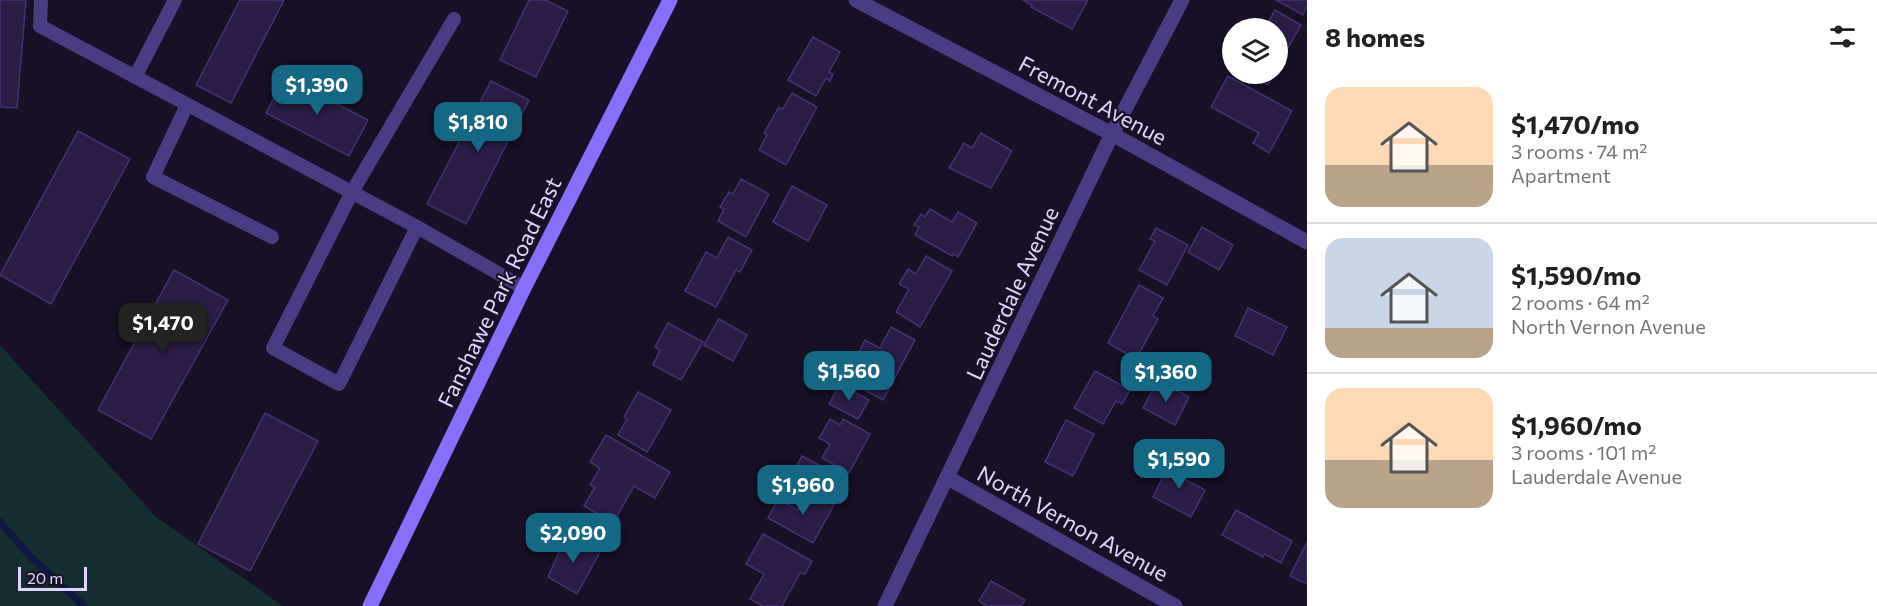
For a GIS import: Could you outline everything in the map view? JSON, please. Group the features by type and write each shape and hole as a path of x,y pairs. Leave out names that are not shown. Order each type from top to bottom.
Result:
{"main road":[{"name":"Fanshawe Park Road East","path":"370,606 524,288 670,0"}],"street":[{"name":"Fremont Avenue","path":"856,0 1112,134 1307,242"},
{"name":"Lauderdale Avenue","path":"885,606 1112,134 1182,0"},
{"name":"North Vernon Avenue","path":"948,478 1175,606"}],"lane":[{"path":"41,0 40,26 417,227 524,288"},
{"path":"135,77 175,0"},
{"path":"417,227 339,384 273,348 352,192 454,19"},
{"path":"187,105 153,177 272,237"}],"green space":[{"path":"0,345 156,517 283,606 0,606"}],"building":[{"path":"0,0 26,0 17,108 0,107"},
{"path":"240,0 284,0 231,103 196,85"},
{"path":"529,0 545,0 568,11 536,77 500,60"},
{"path":"1023,0 1088,0 1072,29 1031,7 1032,5"},
{"path":"1276,0 1307,0 1307,6 1303,15"},
{"path":"1275,10 1301,25 1288,48 1288,18 1271,18"},
{"path":"813,37 840,52 829,72 833,74 830,81 826,78 816,96 788,80"},
{"path":"285,77 368,120 349,156 266,113"},
{"path":"491,81 529,100 466,224 427,204"},
{"path":"1224,84 1243,84 1292,111 1269,153 1253,143 1259,133 1211,107"},
{"path":"792,93 817,107 786,165 759,150 767,135 764,133 779,107 783,109"},
{"path":"78,131 130,159 51,304 0,275"},
{"path":"981,133 1012,151 991,188 949,168 964,143 972,148"},
{"path":"741,179 769,194 746,237 718,221 724,209 720,207 729,192 733,194"},
{"path":"792,186 827,205 808,241 773,222"},
{"path":"930,209 952,222 958,212 977,223 958,257 953,254 952,256 915,235 919,227 914,225 921,214 925,217"},
{"path":"1202,227 1233,245 1219,270 1188,252"},
{"path":"1156,228 1188,245 1167,285 1139,270 1155,241 1150,239"},
{"path":"728,237 752,250 740,272 736,270 716,307 685,291 706,252 717,258"},
{"path":"926,256 952,271 920,327 896,312 909,289 899,284 908,269 916,274"},
{"path":"174,270 228,300 151,439 98,410"},
{"path":"1139,285 1163,298 1153,316 1158,319 1136,359 1108,343"},
{"path":"1248,308 1287,327 1273,355 1235,336"},
{"path":"719,319 747,335 733,361 704,345"},
{"path":"668,323 703,342 681,380 653,365 660,350 655,347"},
{"path":"891,327 915,340 883,400 857,386 866,369 854,362 865,340 880,348"},
{"path":"1095,371 1130,390 1122,404 1116,401 1103,424 1074,408"},
{"path":"1158,380 1189,397 1175,425 1143,408"},
{"path":"840,384 869,400 858,419 829,404"},
{"path":"638,392 671,410 647,452 618,435 627,419 624,417"},
{"path":"265,413 318,441 250,571 198,544"},
{"path":"830,419 840,425 843,419 870,434 849,473 822,458 830,444 819,438"},
{"path":"1066,420 1094,434 1073,476 1045,462"},
{"path":"606,435 670,472 655,498 634,486 613,523 584,506 595,487 590,485 600,468 590,462"},
{"path":"802,456 836,474 823,498 790,479"},
{"path":"1173,457 1187,464 1180,477 1205,490 1191,517 1153,497"},
{"path":"808,491 834,505 813,543 768,518 778,499 798,510"},
{"path":"1236,510 1292,541 1281,563 1265,554 1263,557 1222,535"},
{"path":"567,534 600,552 577,594 548,577"},
{"path":"763,534 812,561 805,574 800,573 782,606 763,606 750,599 764,574 746,564"},
{"path":"1307,542 1307,584 1290,576"},
{"path":"991,581 1025,600 1021,606 987,606 979,601"}],"waterway":[{"path":"0,522 30,556 84,606"}]}
